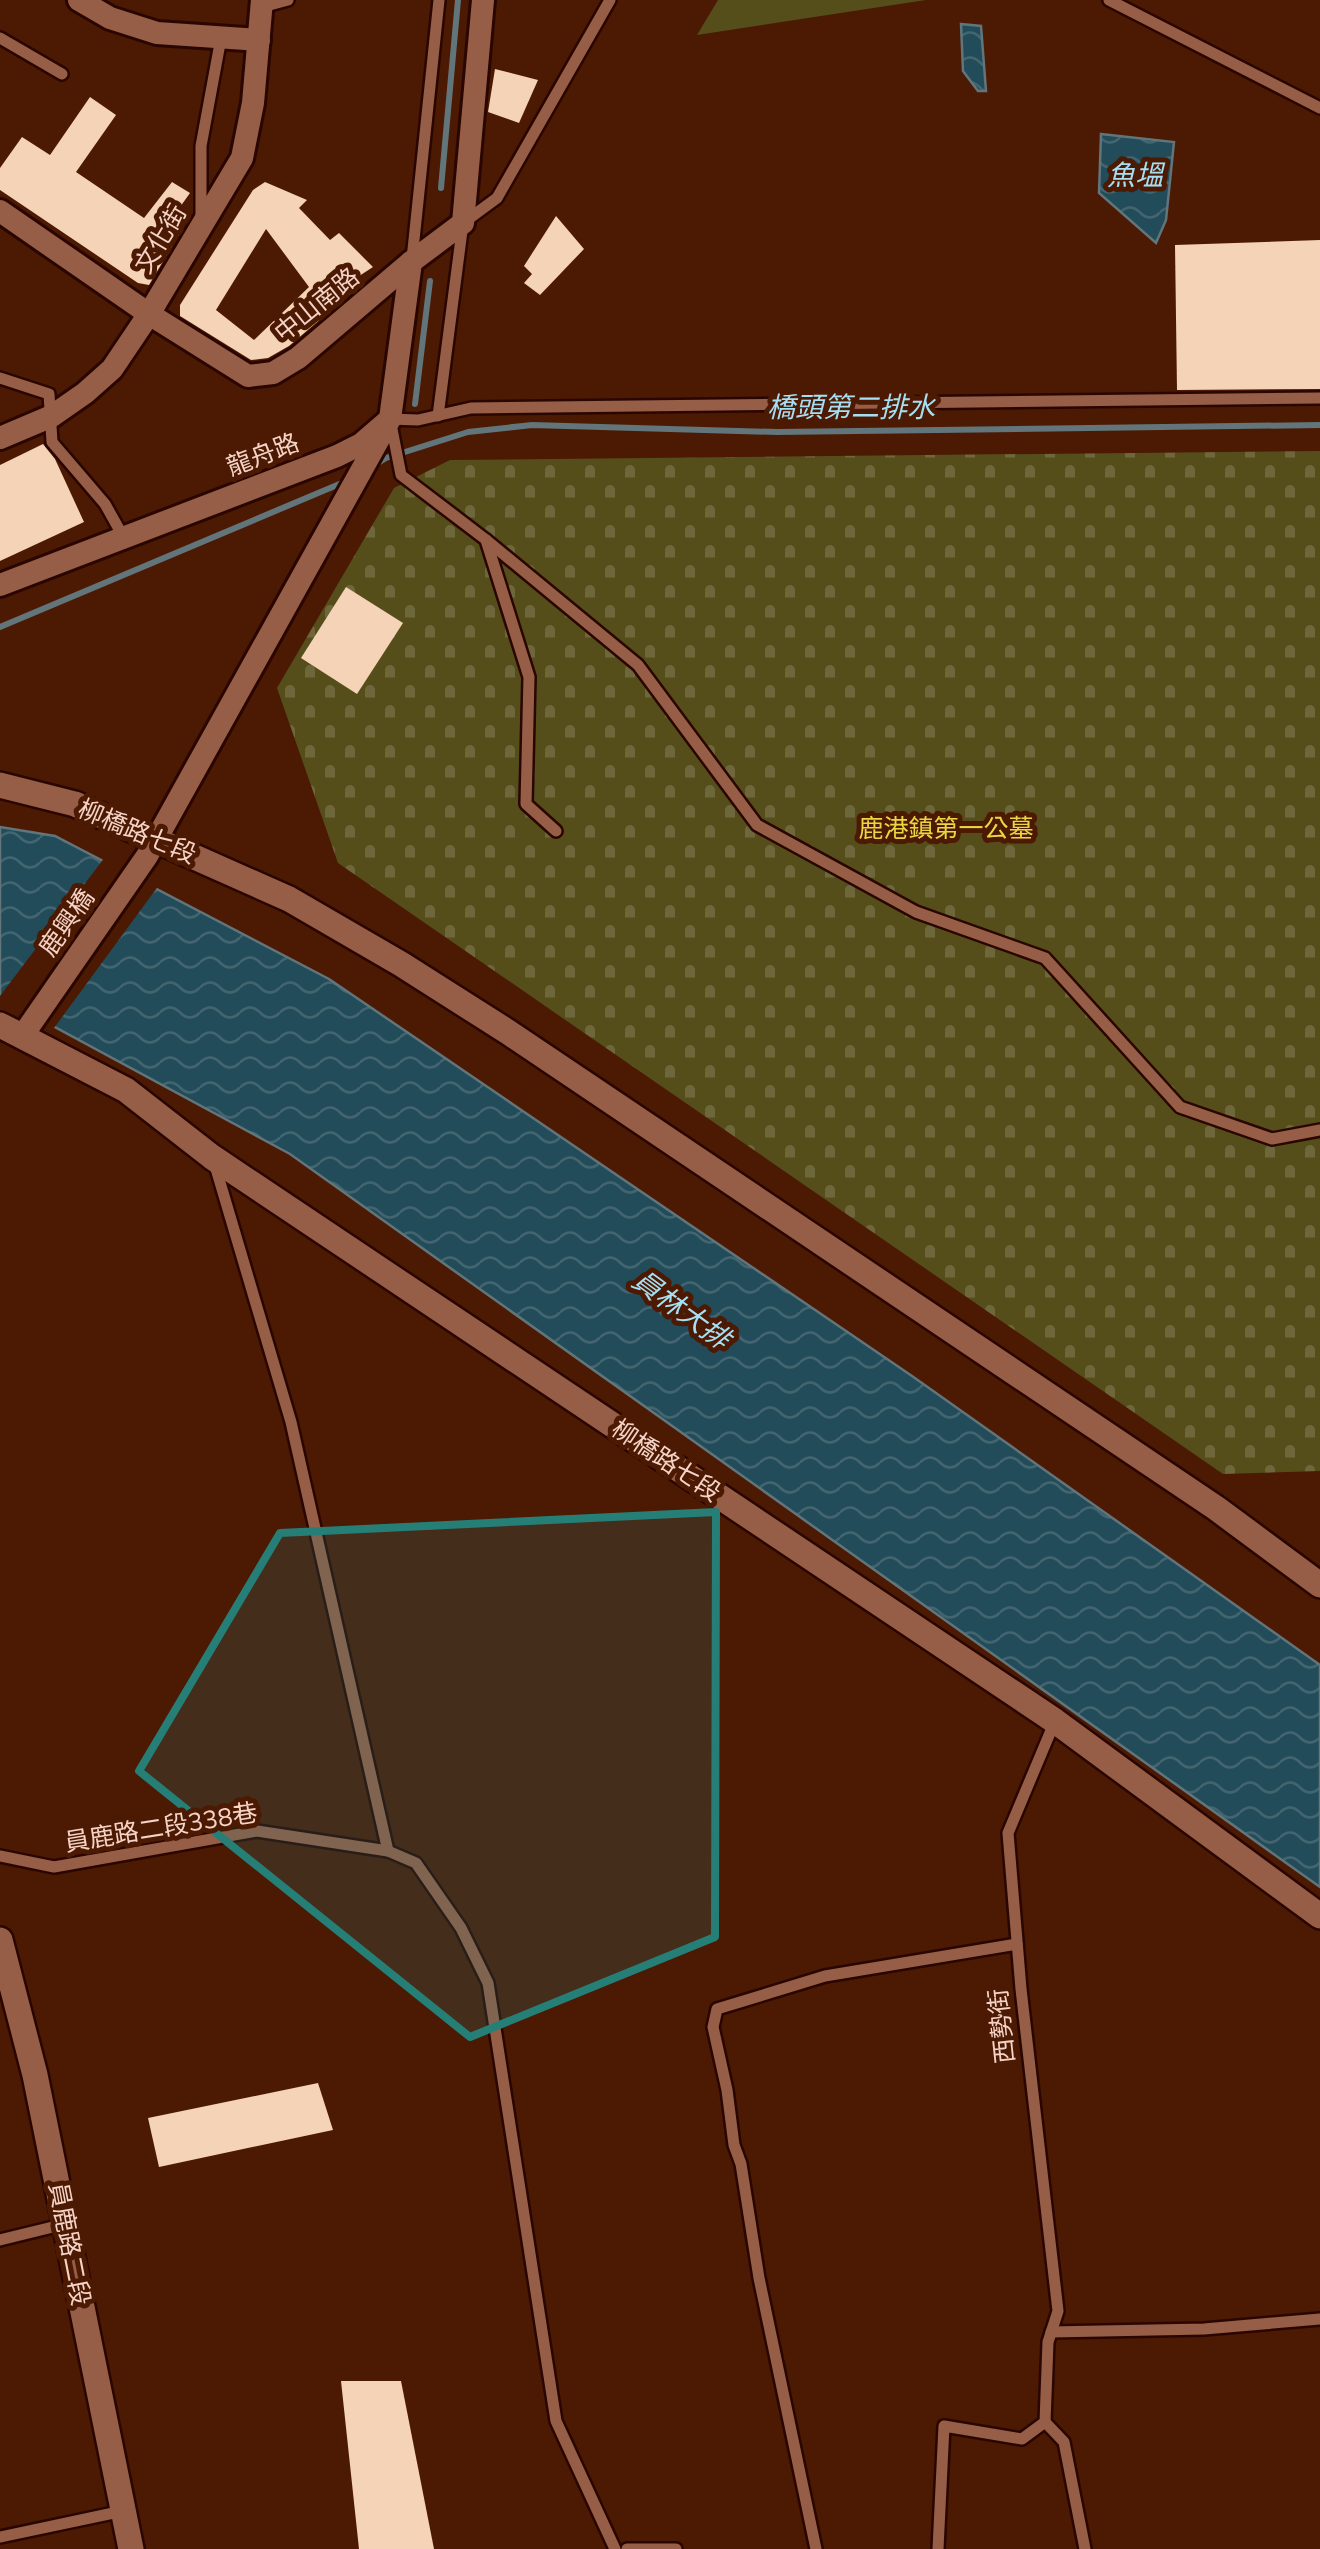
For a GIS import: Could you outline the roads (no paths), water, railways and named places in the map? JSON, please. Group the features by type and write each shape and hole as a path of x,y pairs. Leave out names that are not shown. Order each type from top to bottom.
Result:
{"main road":[{"name":"柳橋路七段","path":"0,785 75,804 152,848 289,899 401,964 1216,1508 1320,1585"},
{"name":"柳橋路七段","path":"19,1028 126,1090 212,1157 1054,1722 1320,1916"},
{"name":"員鹿路二段","path":"0,1940 36,2075 131,2549"}],"street":[{"path":"463,222 483,0"},
{"path":"84,1 110,18 156,33 259,40"},
{"name":"文化街","path":"0,438 52,416 112,369 242,158 253,103 262,3"},
{"name":"中山南路","path":"0,210 148,314 248,376 273,373 298,358 463,222"},
{"path":"392,425 412,262"},
{"name":"龍舟路","path":"0,585 337,456 392,425"},
{"name":"鹿興橋","path":"19,1028 152,848 392,425"}],"lane":[{"path":"262,3 288,0"},
{"path":"412,262 439,0"},
{"path":"438,416 463,222 498,198 610,0"},
{"path":"1110,0 1320,108"},
{"path":"0,38 62,74"},
{"path":"201,226 201,146 221,38"},
{"path":"0,378 50,394 52,442 105,504 124,538"},
{"path":"1320,398 471,408 392,425 401,475 486,539 638,665 757,826 916,912 1045,958 1180,1107 1272,1139 1320,1130"},
{"path":"486,539 529,677 526,804 556,831"},
{"path":"212,1157 291,1422 388,1851 416,1863 461,1928 488,1983 556,2421 615,2549"},
{"name":"西勢街","path":"1045,2422 1048,2342 1058,2311 1008,1833 1054,1722"},
{"name":"員鹿路二段338巷","path":"0,1856 54,1867 257,1831 388,1851"},
{"path":"816,2549 758,2278 741,2164 734,2145 713,2027 717,2009 826,1976 1017,1944"},
{"path":"0,2240 65,2224"},
{"path":"1052,2332 1204,2329 1320,2319"},
{"path":"938,2549 944,2426 1022,2439 1045,2422 1064,2442 1085,2549"},
{"path":"0,2537 124,2511"},
{"path":"627,2549 676,2549"}],"water":[{"path":"961,24 981,26 986,91 978,91 963,71"},
{"name":"魚塭","path":"1101,134 1174,142 1166,220 1156,243 1099,193"},
{"name":"員林大排","path":"0,827 55,836 329,979 912,1376 1320,1665 1320,1887 290,1154 27,1012 0,1005"}],"waterway":[{"path":"441,188 458,0"},
{"path":"415,404 430,281"},
{"name":"橋頭第二排水","path":"373,466 386,458 468,432 532,425 777,432 1320,425"},
{"path":"0,627 349,480"}],"park label":[{"name":"鹿港鎮第一公墓","path":"946,829"}]}
